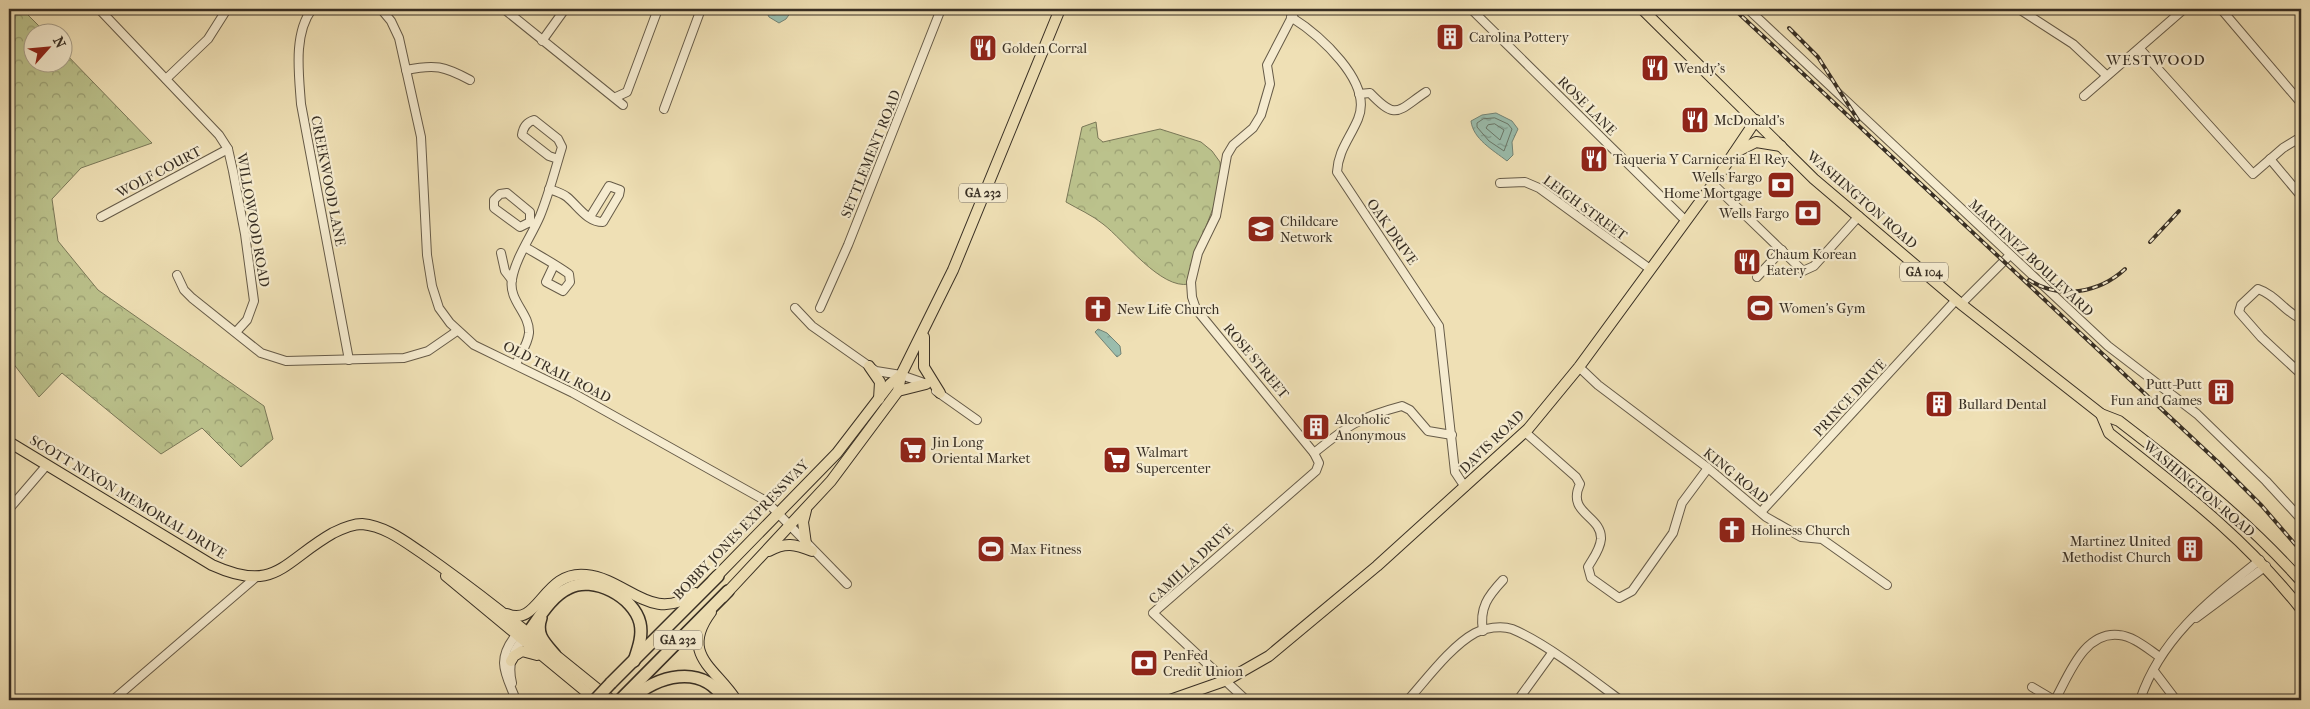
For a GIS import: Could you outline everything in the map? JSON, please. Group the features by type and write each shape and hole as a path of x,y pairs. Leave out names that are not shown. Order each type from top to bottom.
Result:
{"highway":[{"name":"BOBBY JONES EXPRESSWAY","path":"596,700 718,576"},
{"path":"522,634 559,594 571,586 591,584 607,590 628,603 638,618 640,636 634,661"},
{"name":"BOBBY JONES EXPRESSWAY","path":"620,700 631,695 728,591"},
{"path":"542,614 538,625 540,637 553,660"},
{"path":"631,695 660,679 679,676 707,683 725,700"}],"main road":[{"name":"BOBBY JONES EXPRESSWAY","path":"728,591 806,509 858,447 898,391 901,375 925,331 953,270 1060,9"},
{"name":"WASHINGTON ROAD","path":"1642,9 1814,179 1959,302 2101,414 2119,421 2218,499 2262,538 2301,581"},
{"name":"DAVIS ROAD","path":"1170,700 1227,680 1269,656 1304,628 1525,432 1580,367 1713,184 1756,120"},
{"path":"1734,154 1756,142 1781,146"},
{"path":"925,331 922,359 924,367 940,393"},
{"path":"869,366 880,382 878,400"},
{"name":"BOBBY JONES EXPRESSWAY","path":"718,576 836,453 890,384 901,375"},
{"path":"898,391 926,384"},
{"name":"WASHINGTON ROAD","path":"2101,414 2110,433 2216,518 2300,600"},
{"name":"SCOTT NIXON MEMORIAL DRIVE","path":"9,442 46,466 212,564 234,575 255,578 276,572 341,528 362,524 396,534 465,582 504,613 522,634"},
{"path":"760,557 785,544 809,547 803,522 806,509"},
{"name":"SCOTT NIXON MEMORIAL DRIVE","path":"422,553 430,563 553,660 596,700"},
{"path":"2289,567 2301,574"},
{"path":"522,634 552,590 564,580 577,575 603,579 646,601 672,605 685,601 718,576"},
{"path":"504,613 514,618 526,615 555,584 577,575"},
{"path":"728,591 704,623 698,645 706,666 736,700"},
{"path":"511,661 516,654 526,651 553,660"},
{"name":"SCOTT NIXON MEMORIAL DRIVE","path":"553,660 611,700"}],"street":[{"name":"WILLOWOOD ROAD","path":"99,9 219,135 228,149 246,234 254,301 247,320 236,332"},
{"path":"166,79 208,39 227,9"},
{"name":"CREEKWOOD LANE","path":"312,9 308,15 302,38 298,65 301,104 350,360"},
{"name":"OLD TRAIL ROAD","path":"381,9 391,21 399,38 421,137 427,255 432,286 439,308 457,331 474,345 570,391 766,501 780,513 809,547 846,584"},
{"path":"504,9 542,41 616,97 623,105"},
{"path":"542,41 565,9"},
{"path":"616,97 628,92 658,9"},
{"path":"664,109 701,9"},
{"name":"SETTLEMENT ROAD","path":"820,308 852,237 941,9"},
{"name":"ROSE STREET","path":"1296,9 1267,65 1270,84 1261,115 1253,128 1233,145 1227,155 1216,216 1198,253 1192,282 1192,297 1196,310 1314,453"},
{"name":"ROSE LANE","path":"1471,9 1686,221"},
{"name":"MARTINEZ BOULEVARD","path":"1748,9 2119,356 2197,414 2266,481 2301,520"},
{"path":"2019,9 2074,44 2106,75"},
{"path":"2084,96 2184,9"},
{"path":"2221,9 2301,103"},
{"path":"1291,16 1310,30 1336,55 1356,83 1360,94 1370,93 1388,110 1395,112 1405,108 1426,92"},
{"path":"2140,49 2253,174 2270,159 2301,137"},
{"path":"406,70 429,65 446,67 470,80"},
{"name":"OAK DRIVE","path":"1360,94 1359,117 1338,157 1338,172 1439,326 1455,472 1465,487"},
{"path":"516,364 529,329 515,302 512,280 533,224 549,189 558,158 561,144 534,120 530,121 523,129 522,135 549,156 558,158"},
{"name":"WOLF COURT","path":"101,217 228,149"},
{"path":"2270,159 2301,196"},
{"name":"LEIGH STREET","path":"1500,183 1525,182 1539,188 1650,270"},
{"path":"1713,184 1803,271 1814,266 1859,216"},
{"path":"549,189 563,194 576,208 596,222 602,222 619,195 620,190 608,186 590,217"},
{"path":"507,193 530,212 533,224 520,227 514,224 494,208 494,200 500,194 507,193"},
{"path":"525,247 554,264"},
{"path":"1757,277 1782,250"},
{"path":"501,253 505,271 512,280"},
{"name":"PRINCE DRIVE","path":"1761,512 1959,302 2010,255"},
{"path":"177,275 184,290 192,298 261,353 286,361 404,358 428,351 457,331"},
{"path":"2301,319 2288,310 2272,294 2258,289 2241,305 2239,312 2261,337 2301,374"},
{"path":"795,308 812,326 869,366 881,372 901,375 926,384 977,420"},
{"name":"KING ROAD","path":"1580,367 1598,385 1708,468 1761,512 1801,537 1822,539 1887,585"},
{"path":"1314,453 1345,428 1360,420 1402,406 1410,410 1428,431 1452,436"},
{"path":"1525,432 1576,477 1580,484 1575,494 1577,505 1593,522 1601,536 1599,549 1588,567 1591,578 1619,598 1626,596 1632,591 1673,533 1682,503 1708,468"},
{"name":"CAMILLA DRIVE","path":"1227,680 1153,613 1250,527 1316,472 1319,463 1314,453"},
{"path":"9,509 46,466"},
{"path":"2140,700 2160,657 2177,632 2205,605 2263,563"},
{"path":"113,700 255,578"},
{"path":"1482,631 1483,607 1487,597 1503,580"},
{"path":"1408,700 1464,641 1476,632 1495,627 1511,629 1552,653 1620,700"},
{"path":"515,697 510,674 511,661 522,634"},
{"path":"515,697 506,678 504,666 506,651 522,634"},
{"path":"2032,687 2054,700 2089,644 2104,636 2120,635 2138,643 2160,657"},
{"path":"1518,700 1552,653"},
{"path":"2154,671 2176,700"},
{"path":"1227,680 1246,700"}],"green space":[{"path":"9,9 22,9 35,22 22,22 22,72 72,72 72,60 152,143 81,168 52,199 58,241 98,290 264,406 273,439 241,467 202,428 161,454 62,373 39,397 9,358"},
{"path":"1096,122 1098,138 1103,142 1160,129 1201,142 1212,151 1220,162 1221,177 1215,203 1197,250 1189,284 1178,284 1155,272 1112,231 1090,215 1066,202 1082,127"}],"water":[{"path":"765,9 793,9 786,19 779,23 769,17"},
{"path":"1496,113 1512,121 1518,129 1512,142 1513,155 1507,161 1480,139 1471,121 1482,115"},
{"path":"1098,329 1107,333 1120,346 1121,354 1117,357 1095,332"}],"railway":[{"path":"1734,9 2218,462 2262,506 2301,551"},
{"path":"1789,28 1818,57 1858,120"},
{"path":"2150,242 2179,211"},
{"path":"2029,280 2053,290 2079,291 2103,284 2125,269"}],"place":[{"name":"Carolina Pottery","path":"1450,37"},
{"name":"Golden Corral","path":"983,48"},
{"name":"Wendy's","path":"1655,68"},
{"name":"McDonald's","path":"1695,120"},
{"name":"Taqueria Y Carniceria El Rey","path":"1594,159"},
{"name":"Wells Fargo Home Mortgage","path":"1781,185"},
{"name":"Wells Fargo","path":"1808,213"},
{"name":"Childcare Network","path":"1261,229"},
{"name":"Chaum Korean Eatery","path":"1747,262"},
{"name":"Women's Gym","path":"1760,308"},
{"name":"New Life Church","path":"1098,309"},
{"name":"Putt-Putt Fun and Games","path":"2221,392"},
{"name":"Bullard Dental","path":"1939,404"},
{"name":"Alcoholic Anonymous","path":"1316,427"},
{"name":"Jin Long Oriental Market","path":"913,450"},
{"name":"Walmart Supercenter","path":"1117,460"},
{"name":"Holiness Church","path":"1732,530"},
{"name":"Max Fitness","path":"991,549"},
{"name":"Martinez United Methodist Church","path":"2190,549"},
{"name":"PenFed Credit Union","path":"1144,663"}],"district":[{"name":"WESTWOOD","path":"2156,60"}]}
